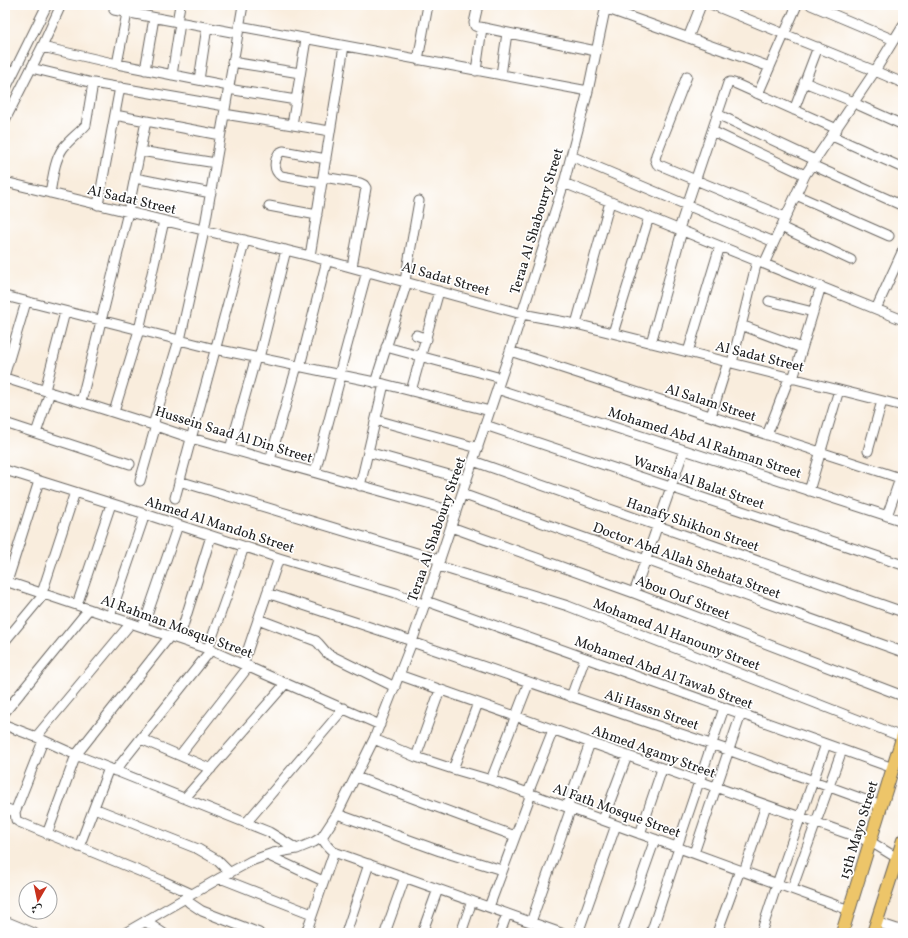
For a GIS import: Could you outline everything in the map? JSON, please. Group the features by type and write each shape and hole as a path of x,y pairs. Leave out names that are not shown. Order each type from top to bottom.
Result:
{"main road":[{"name":"15th Mayo Street","path":"842,933 903,736"},
{"path":"875,928 903,840"}],"street":[{"path":"5,90 47,5"},
{"path":"5,120 30,68 42,47 61,5"},
{"path":"172,75 180,5"},
{"path":"140,481 180,340 204,230 242,5"},
{"path":"418,60 428,5"},
{"path":"478,5 475,26 596,50"},
{"path":"688,38 700,5"},
{"path":"713,5 903,83"},
{"path":"758,94 797,5"},
{"path":"811,5 894,40"},
{"path":"606,6 688,38 770,67"},
{"name":"Teraa Al Shaboury Street","path":"125,933 229,872 251,861 274,853 306,846 322,837 337,814 380,725 426,603 478,448 564,183 588,91 606,6"},
{"path":"114,10 207,28 238,30 306,39 588,91"},
{"path":"117,64 127,13"},
{"path":"145,70 154,18"},
{"path":"710,416 730,363 760,262 774,242 805,175 875,71 903,26"},
{"path":"199,80 207,28"},
{"path":"476,71 482,28"},
{"path":"501,75 507,33"},
{"path":"292,125 306,39"},
{"path":"310,256 344,46"},
{"path":"42,47 145,70 296,100"},
{"path":"794,110 818,47"},
{"path":"232,62 300,73"},
{"path":"30,68 292,125 330,131"},
{"path":"687,76 656,155 655,160 657,164 785,217"},
{"path":"50,193 59,155 63,148 86,125 94,82"},
{"path":"804,82 854,102 903,125"},
{"path":"651,343 687,205 728,83 732,83 794,110 903,168"},
{"path":"98,205 120,87"},
{"path":"717,114 813,163 903,206"},
{"path":"115,115 220,135"},
{"path":"81,402 128,212 146,121"},
{"path":"712,131 805,175"},
{"path":"140,151 216,163"},
{"path":"326,159 284,151 276,156 275,170 280,176 285,177 364,185 366,192 352,267"},
{"path":"571,156 774,242"},
{"path":"135,178 211,193"},
{"name":"Al Sadat Street","path":"5,182 327,260 522,314 576,324 903,406"},
{"path":"564,183 903,320"},
{"path":"796,195 889,236"},
{"path":"360,486 376,420 386,347 406,282 419,201"},
{"path":"576,324 610,202"},
{"path":"269,206 317,215"},
{"path":"613,333 649,217"},
{"path":"114,412 140,330 164,221"},
{"path":"781,227 851,260"},
{"path":"175,498 244,240"},
{"path":"688,352 720,246"},
{"path":"230,449 286,250"},
{"path":"876,309 903,250"},
{"path":"270,460 327,260"},
{"path":"314,472 367,271"},
{"path":"767,435 802,348 820,286"},
{"path":"411,391 422,357 439,291"},
{"path":"5,296 215,349 380,383 490,411"},
{"path":"769,301 813,312"},
{"path":"5,373 26,302"},
{"path":"36,433 65,312"},
{"path":"741,325 802,348"},
{"path":"416,335 427,339"},
{"path":"386,347 501,378"},
{"name":"Al Salam Street","path":"510,351 767,435 902,475"},
{"name":"Hussein Saad Al Din Street","path":"5,378 155,425 191,438 456,512"},
{"name":"Mohamed Abd Al Rahman Street","path":"497,389 903,521"},
{"path":"809,491 840,390"},
{"path":"868,451 882,401"},
{"path":"376,420 478,448"},
{"path":"5,424 130,464"},
{"name":"Warsha Al Balat Street","path":"485,425 903,565"},
{"path":"634,593 684,450"},
{"path":"368,452 467,480"},
{"name":"Hanafy Shikhon Street","path":"473,461 903,612"},
{"name":"Ahmed Al Mandoh Street","path":"5,470 244,547 426,603"},
{"path":"887,516 902,475"},
{"name":"Mohamed Al Hanouny Street","path":"179,481 439,563 568,606 903,736"},
{"path":"6,582 39,482"},
{"path":"5,641 43,594 75,492"},
{"name":"Doctor Abd Allah Shehata Street","path":"462,494 903,652"},
{"path":"77,605 111,504"},
{"path":"110,616 145,514"},
{"path":"144,627 178,525"},
{"name":"Abou Ouf Street","path":"451,527 634,593 903,696"},
{"path":"47,834 76,756 174,637 211,536"},
{"path":"79,847 94,808 112,770 141,739 210,649 244,547"},
{"path":"180,755 246,665 258,620 279,558"},
{"name":"Al Rahman Mosque Street","path":"6,582 210,649 380,725"},
{"name":"Ali Hassn Street","path":"267,593 412,641 728,750 882,806"},
{"name":"Mohamed Abd Al Tawab Street","path":"426,603 586,658 893,768"},
{"path":"5,712 89,609"},
{"path":"258,620 316,642 328,654 395,686"},
{"path":"131,623 39,739 16,812 16,820 161,880 188,896 196,907 202,911 259,933"},
{"path":"571,696 586,658"},
{"name":"Ahmed Agamy Street","path":"399,675 870,842 897,858"},
{"path":"492,780 529,682"},
{"path":"185,798 286,683"},
{"path":"416,757 440,690"},
{"path":"453,769 478,703"},
{"path":"246,823 344,708"},
{"path":"651,933 699,781 724,708"},
{"path":"694,853 741,714"},
{"path":"6,727 269,832 297,849"},
{"path":"489,907 553,730"},
{"path":"141,739 211,769"},
{"name":"Al Fath Mosque Street","path":"374,739 416,757 530,793 849,910"},
{"path":"531,922 590,743"},
{"path":"761,933 826,744"},
{"path":"792,889 842,750"},
{"path":"603,820 627,756"},
{"path":"640,834 662,768"},
{"path":"356,777 515,836"},
{"path":"717,933 766,805"},
{"path":"5,808 16,812"},
{"path":"94,808 198,849 217,860 229,872"},
{"path":"337,814 447,853 502,870"},
{"path":"578,933 616,825"},
{"path":"322,837 324,843 334,852 531,922 541,930 560,933"},
{"path":"622,933 655,839"},
{"path":"306,933 334,852"},
{"path":"267,855 323,881"},
{"path":"346,933 369,864"},
{"path":"385,933 405,877"},
{"path":"220,878 312,914"},
{"path":"422,933 438,889"},
{"path":"461,933 472,901"},
{"path":"500,933 507,914"},
{"path":"5,921 34,933"},
{"path":"145,921 163,933"},
{"path":"875,928 903,931"}]}
